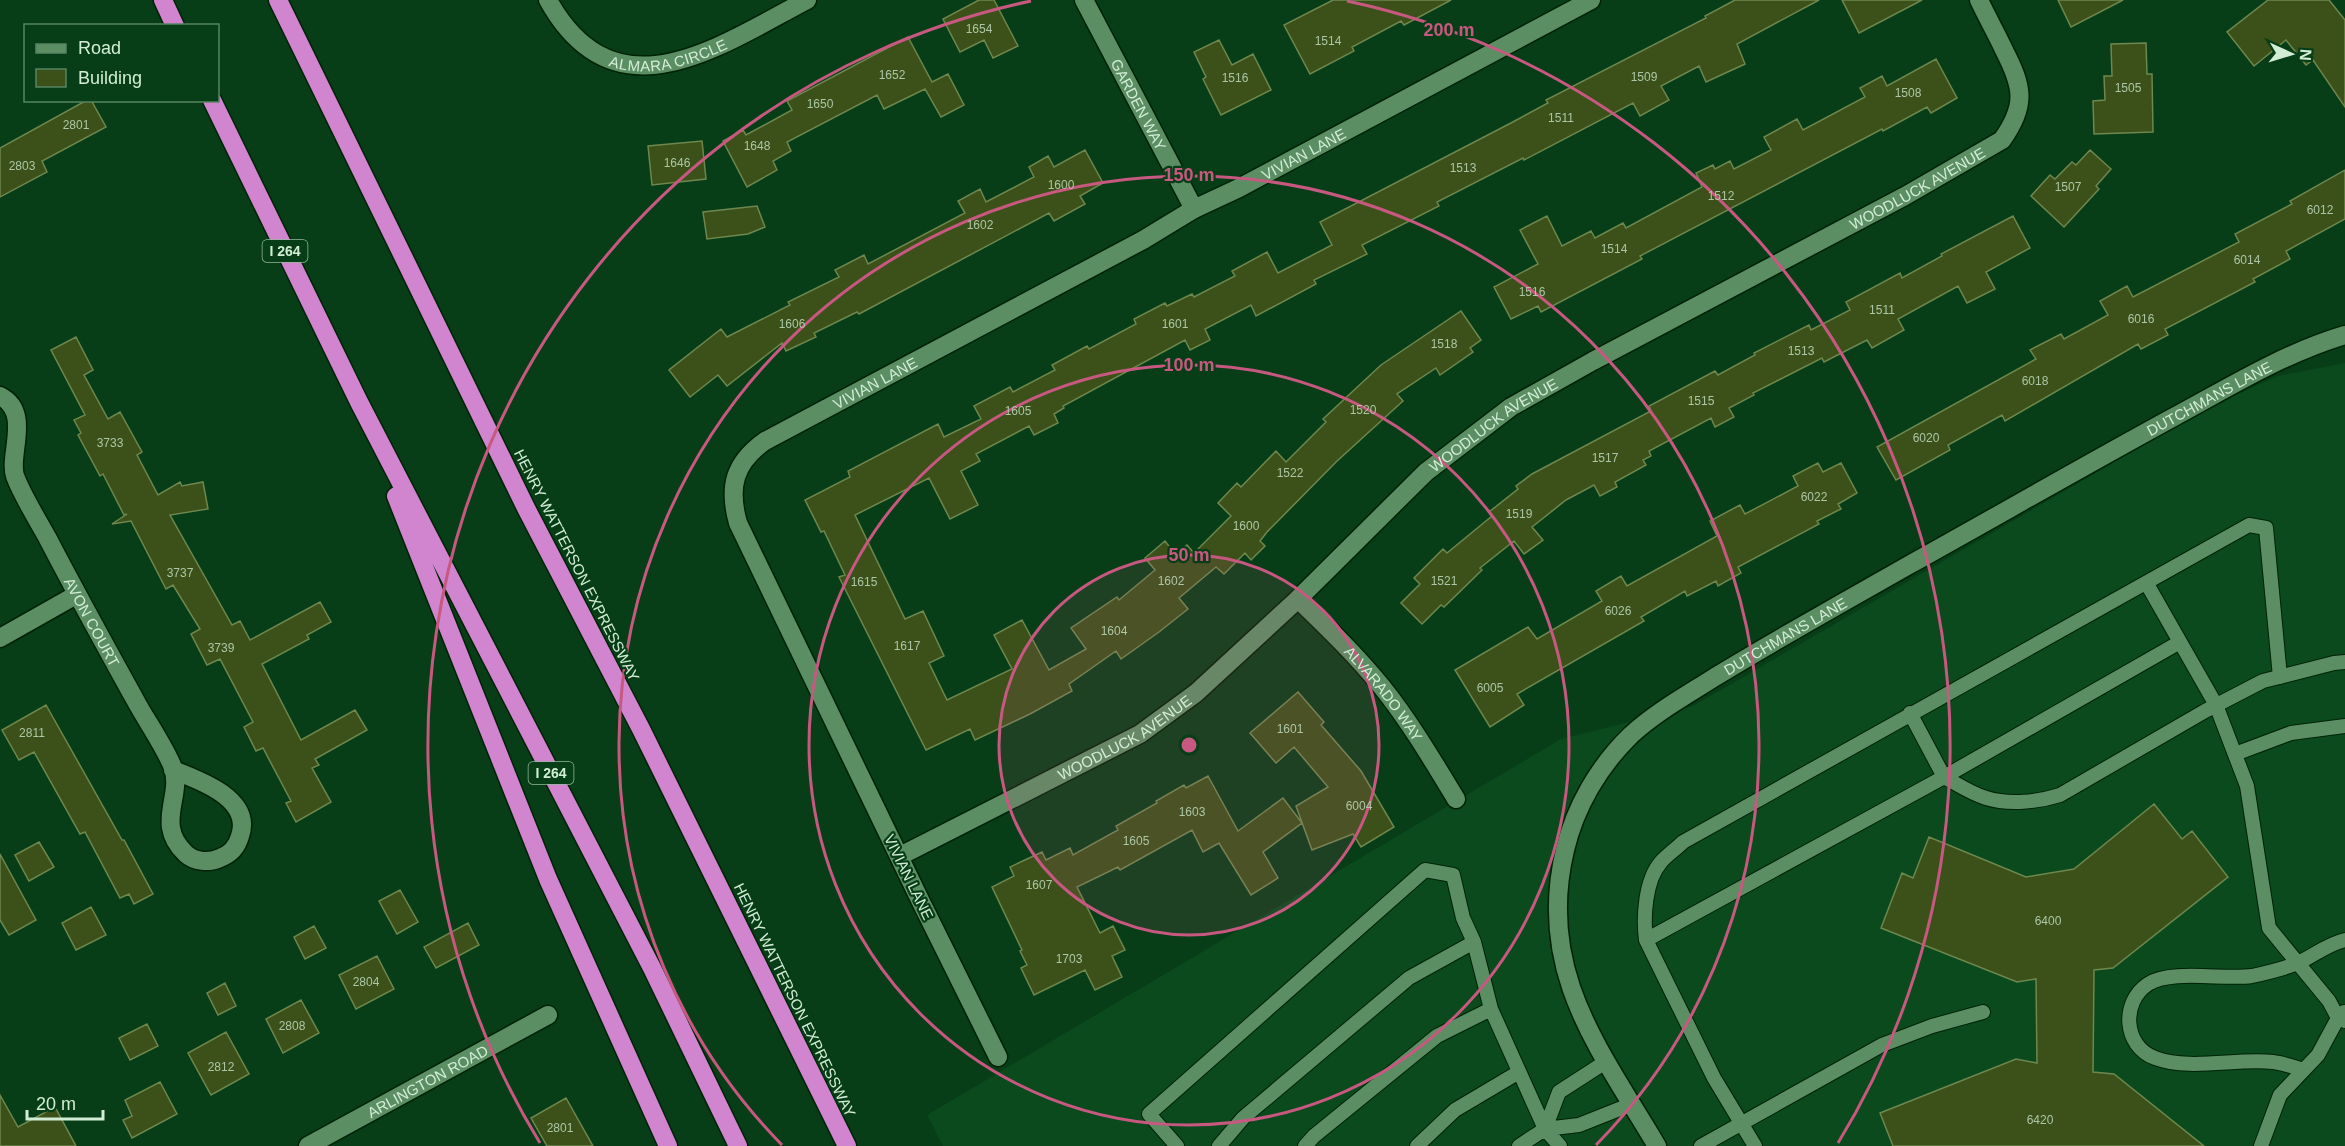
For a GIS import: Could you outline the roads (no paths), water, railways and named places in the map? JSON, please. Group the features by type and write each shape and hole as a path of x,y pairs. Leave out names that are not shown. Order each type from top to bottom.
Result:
{"highway":[{"path":"163,0 174,24"},
{"name":"HENRY WATTERSON EXPRESSWAY","path":"278,0 516,487 641,729 847,1146"},
{"name":"I 264","path":"213,102 359,402 652,968 738,1146"},
{"path":"359,402 548,879 668,1146"}],"street":[{"name":"ALMARA CIRCLE","path":"548,0 565,28 580,43 603,58 623,64 644,66 673,63 698,55 807,0"},
{"name":"GARDEN WAY","path":"1084,0 1194,209"},
{"name":"VIVIAN LANE","path":"998,1057 738,523 733,505 734,481 742,463 752,450 765,441 1143,240 1194,209 1239,188 1591,0"},
{"name":"WOODLUCK AVENUE","path":"900,856 1140,734 1196,693 1298,599 1426,472 1511,407 1905,196 2001,140 2012,126 2018,110 2020,90 2017,75 1979,0"},
{"name":"DUTCHMANS LANE","path":"1657,1146 1585,1023 1564,969 1558,930 1559,879 1568,839 1588,792 1614,753 1633,734 1671,704 1752,654 2064,477 2278,362 2345,335"},
{"name":"AVON COURT","path":"0,396 6,399 14,411 17,426 7,471 174,770"},
{"path":"0,638 76,595"},
{"name":"ALVARADO WAY","path":"1298,599 1340,640 1382,687 1423,745 1456,800"},
{"path":"174,770 216,788 230,800 240,815 242,830 237,847 220,858 206,861 191,859 179,847 171,831 174,770"},
{"name":"ARLINGTON ROAD","path":"308,1146 548,1015"}],"lane":[{"path":"1755,1146 1714,1078 1646,940 1644,923 1648,891 1659,863 1683,842 2249,525 2266,528 2280,676"},
{"path":"2147,584 2216,705 2247,786 2269,928 2343,1017 2318,1055 2280,1095 2261,1146"},
{"path":"1646,940 1944,777 2180,642"},
{"path":"1910,713 1944,777 1986,798 2018,802 2044,800 2060,795 2216,705 2263,681 2345,662"},
{"path":"2235,754 2291,733 2345,726"},
{"path":"1177,1146 1149,1114 1425,870 1453,875 1463,918 1474,942 1491,1009 1545,1129 1560,1146"},
{"path":"2304,1070 2274,1062 2175,1062 2154,1058 2139,1049 2128,1026 2131,1003 2148,984 2168,977 2252,976 2298,963 2331,943 2345,940"},
{"path":"1219,1146 1243,1118 1409,978 1474,942"},
{"path":"1305,1146 1314,1136 1437,1036 1491,1009"},
{"path":"1701,1146 1740,1122 1882,1045 1932,1026 1983,1012"},
{"path":"1545,1129 1559,1092 1608,1061"},
{"path":"1417,1146 1455,1110 1519,1072"},
{"path":"1519,1146 1545,1129 1578,1125 1632,1104"}]}
